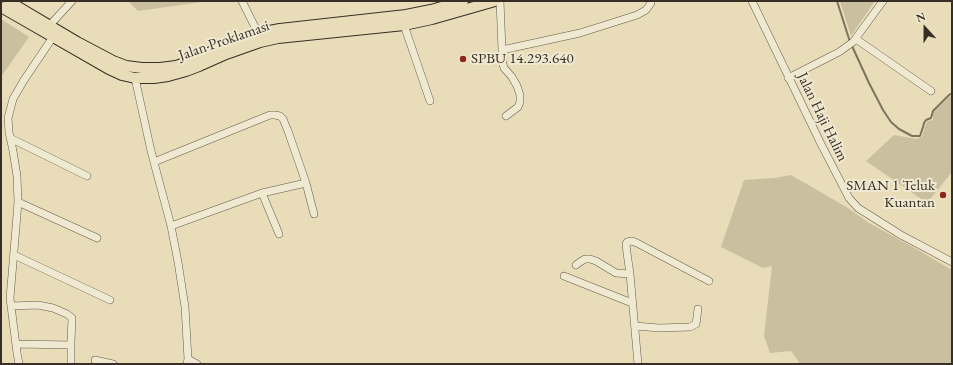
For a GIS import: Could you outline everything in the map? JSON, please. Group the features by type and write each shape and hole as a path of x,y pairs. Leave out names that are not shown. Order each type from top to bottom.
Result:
{"highway":[{"name":"Jalan Proklamasi","path":"5,4 53,37 109,69 122,75 135,78 154,78 168,76 199,66 226,54 260,42 306,30 406,15 431,10 459,1"},
{"name":"Jalan Proklamasi","path":"5,4 113,61 126,66 160,68 176,66 191,61 226,45 258,33 280,29 306,30 404,25 432,19 495,1"}],"street":[{"path":"49,26 72,1"},
{"path":"242,1 258,33"},
{"path":"500,1 502,60 504,68 512,77 520,95 518,107 506,116"},
{"path":"502,50 580,33 637,15 646,10 651,1"},
{"name":"Jalan Haji Halim","path":"752,1 788,78 849,198 858,208 952,262"},
{"path":"788,78 839,52 852,42 884,1"},
{"path":"404,25 430,101"},
{"path":"19,364 10,298 18,202 17,176 8,118 13,99 53,37"},
{"path":"852,42 931,91"},
{"path":"135,78 154,162 171,226 178,262 185,307 188,362 197,364"},
{"path":"154,162 250,123 270,116 280,116 284,122 306,183 314,214"},
{"path":"10,138 87,176"},
{"path":"171,226 262,193 306,183"},
{"path":"262,193 279,234"},
{"path":"18,202 97,238"},
{"path":"638,364 627,242 630,241 637,243 709,281"},
{"path":"14,255 110,300"},
{"path":"576,265 585,259 590,259 616,273 630,274"},
{"path":"564,276 632,303"},
{"path":"11,306 38,305 53,308 67,314 72,318 71,364"},
{"path":"635,326 659,328 690,327 696,324 698,309"},
{"path":"16,344 71,345"},
{"path":"95,360 113,364"}],"shaded area":[{"path":"128,1 209,1 138,11"},
{"path":"840,1 875,1 851,36"},
{"path":"1,19 29,37 1,77"},
{"path":"952,95 952,172 927,203 866,161 894,135 916,139 922,137 926,123 933,120 933,113"},
{"path":"791,175 848,208 869,223 952,270 952,364 798,364 799,362 791,351 770,353 764,336 772,266 763,268 721,247 744,180 775,178"}],"waterway":[{"path":"837,1 850,42"},
{"path":"852,46 883,110 891,122 899,129 912,136 920,136 926,120 931,118 933,111 952,93"}],"place":[{"name":"SPBU 14.293.640","path":"463,59"},
{"name":"SMAN 1 Teluk Kuantan","path":"943,195"}]}
